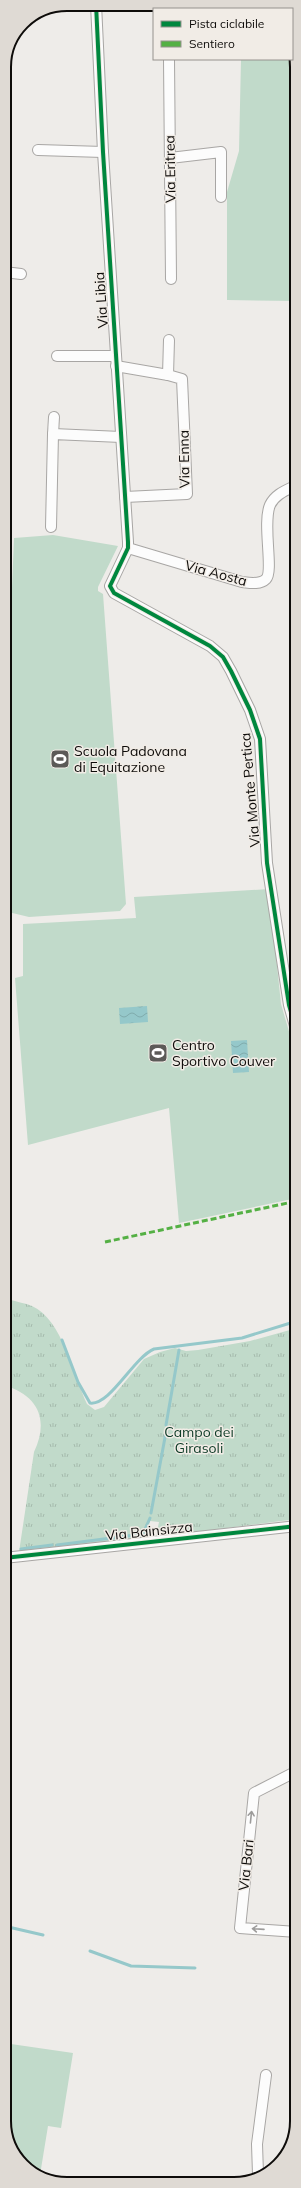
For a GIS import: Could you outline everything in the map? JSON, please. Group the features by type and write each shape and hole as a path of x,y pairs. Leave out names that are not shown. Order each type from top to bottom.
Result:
{"street":[{"name":"Via Libia","path":"96,11 103,152 128,548 110,588"},
{"name":"Via Eritrea","path":"169,60 171,279"},
{"path":"38,150 103,152"},
{"path":"170,158 221,152 221,197"},
{"path":"11,273 21,274"},
{"path":"168,374 169,340"},
{"name":"Via Enna","path":"57,356 116,361 182,379 187,494 125,497"},
{"path":"51,527 54,417"},
{"path":"54,434 121,437"},
{"name":"Via Aosta","path":"128,548 242,582 255,584 262,582 270,572 266,530 270,505 277,496 290,489"},
{"name":"Via Monte Pertica","path":"110,588 210,646 222,657 228,666 247,704 260,738 267,863 290,980"},
{"name":"Via Bainsizza","path":"11,1557 290,1527"},
{"name":"Via Bari","path":"290,1775 254,1793 240,1928 290,1932"},
{"path":"258,2171 257,2144 266,2075"}],"green space":[{"path":"241,60 290,60 290,301 227,300 227,192 239,151"},
{"name":"Scuola Padovana di Equitazione","path":"53,535 118,546 98,587 98,591 103,594 126,904 120,911 29,917 11,913 11,612 14,538"},
{"name":"Centro Sportivo Couver","path":"269,889 281,1004 290,1035 290,1199 179,1223 169,1108 28,1145 15,978 23,976 23,924 136,918 134,897"},
{"name":"Campo dei Girasoli","path":"11,1300 32,1306 42,1313 51,1323 66,1349 87,1404 95,1410 104,1407 144,1359 160,1352 175,1348 186,1351 198,1350 250,1341 290,1330 290,1520 156,1537 159,1522 150,1521 144,1537 19,1552 34,1452 41,1430 38,1411 33,1403 26,1396 11,1388"},
{"path":"11,2044 73,2053 61,2128 48,2126 41,2171 25,2158 18,2149 12,2132"}],"water":[{"path":"147,1006 148,1022 120,1024 119,1008"},
{"path":"247,1040 249,1072 233,1073 231,1041"}],"waterway":[{"path":"62,1340 78,1382 90,1403 98,1402 114,1390 138,1362 154,1349 242,1338 290,1323"},
{"path":"166,1425 179,1350"},
{"path":"151,1513 166,1432"},
{"path":"57,1545 143,1534 150,1518"},
{"path":"21,1549 52,1545"},
{"path":"11,1928 43,1935"},
{"path":"90,1951 131,1966 195,1968"}],"marked path":[{"path":"105,1242 290,1202"}],"cycle path":[{"path":"96,11 103,152 128,542 128,548 110,586 114,593 210,646 223,657 250,710 260,739 267,863 290,1008"},
{"path":"11,1557 290,1527"}],"place":[{"name":"Scuola Padovana di Equitazione","path":"60,759"},
{"name":"Centro Sportivo Couver","path":"158,1053"}]}
